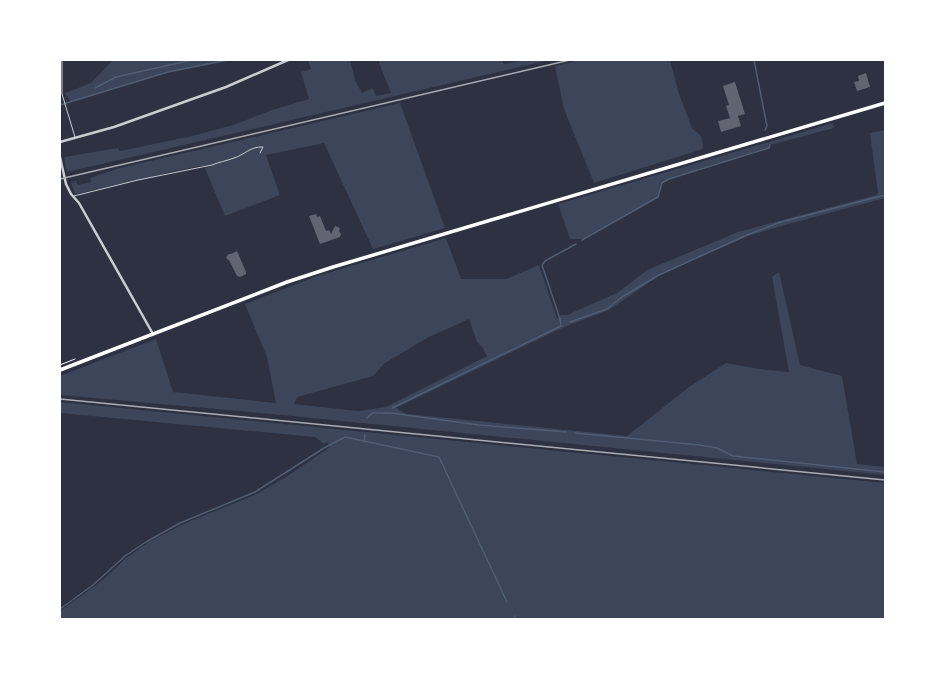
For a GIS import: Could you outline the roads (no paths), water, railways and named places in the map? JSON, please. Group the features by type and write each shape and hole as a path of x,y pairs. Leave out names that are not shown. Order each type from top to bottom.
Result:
{"main road":[{"path":"60,370 280,285 333,267 426,238 885,103"}],"street":[{"path":"60,142 114,127 226,87 288,60"},
{"path":"60,157 66,184 71,194 79,203 153,334"}],"lane":[{"path":"62,60 62,94 75,137"},
{"path":"73,196 138,180 212,165 236,158 243,152 259,146 263,147 260,153"}],"waterway":[{"path":"95,88 116,77 192,60"},
{"path":"60,105 168,72 228,60"},
{"path":"754,60 767,126 765,130"},
{"path":"582,240 658,197 662,183 669,179 769,148 770,145"},
{"path":"570,322 607,309 622,297 659,275 747,235 781,222 885,195"},
{"path":"392,408 561,326 542,265 545,261 576,244"},
{"path":"367,418 373,413 391,413 479,425 566,432"},
{"path":"575,433 700,445 717,448 733,456 885,472"},
{"path":"364,442 365,435"},
{"path":"60,609 93,585 125,556 146,542 180,523 255,492 324,448 345,437 439,457 507,602"}],"railway":[{"path":"60,179 570,60"},
{"path":"60,399 885,480"}]}
